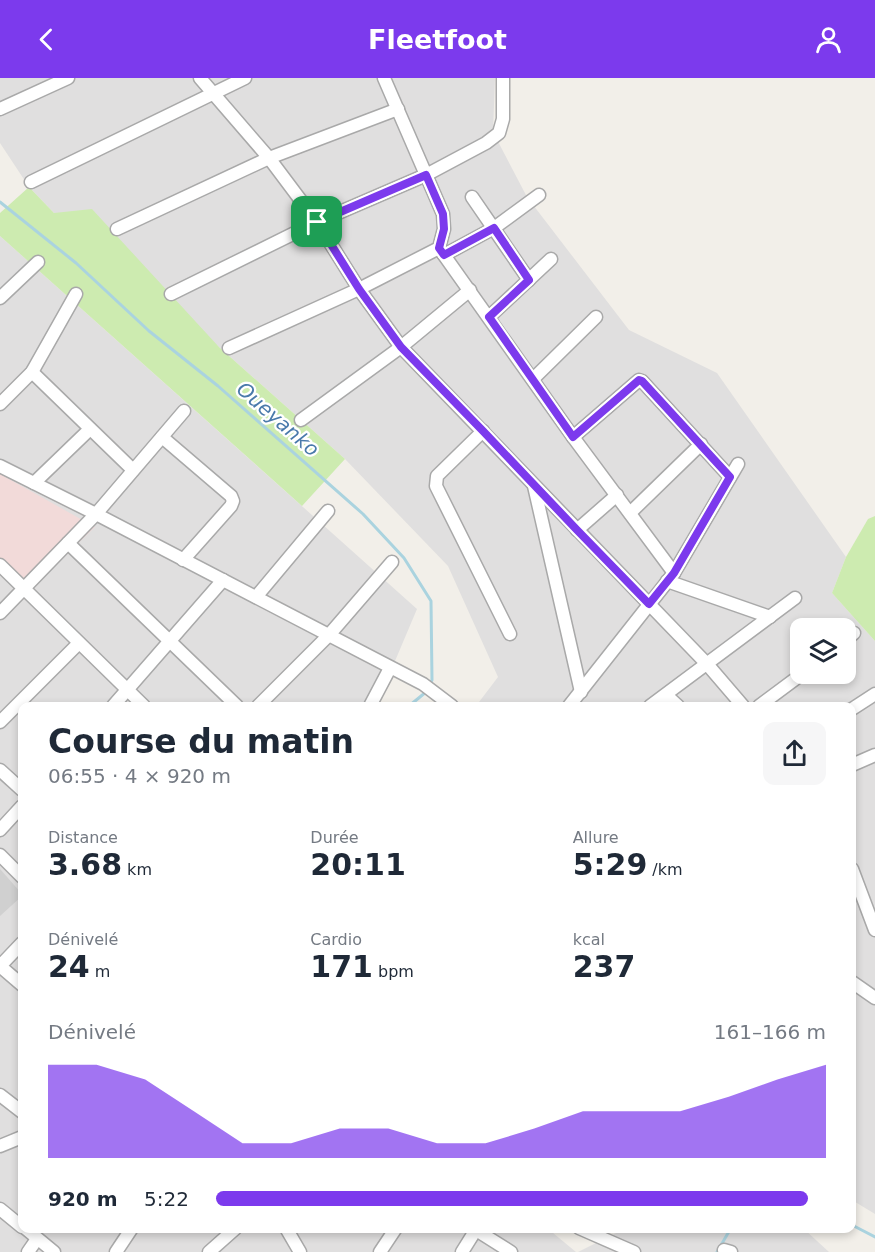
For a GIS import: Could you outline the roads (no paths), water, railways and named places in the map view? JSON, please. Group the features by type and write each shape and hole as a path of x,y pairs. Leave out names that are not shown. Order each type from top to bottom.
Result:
{"street":[{"path":"0,109 68,78"},
{"path":"200,78 269,158 317,222 359,289 401,347 707,664 740,702"},
{"path":"31,182 245,78"},
{"path":"384,78 443,214 442,251 573,437 630,513 671,577 770,617"},
{"path":"171,294 317,222 426,175 486,143 499,132 503,119 503,78"},
{"path":"117,229 269,158 398,109"},
{"path":"229,348 494,228 539,195"},
{"path":"472,197 529,280"},
{"path":"489,317 551,260"},
{"path":"0,298 38,262"},
{"path":"300,420 401,347 470,290"},
{"path":"0,404 32,372 76,294"},
{"path":"533,379 596,317"},
{"path":"32,372 133,470"},
{"path":"573,437 639,380 730,477"},
{"path":"0,613 96,514 184,411"},
{"path":"34,483 90,429"},
{"path":"483,431 437,476 436,486 510,634"},
{"path":"162,437 231,496 233,501 183,560"},
{"path":"630,513 701,444"},
{"path":"573,702 671,577 738,464"},
{"path":"0,466 423,684 447,702"},
{"path":"534,485 581,692"},
{"path":"577,530 617,495"},
{"path":"256,597 328,511"},
{"path":"68,543 233,702"},
{"path":"262,702 329,635 392,562"},
{"path":"0,565 140,702"},
{"path":"116,702 223,580"},
{"path":"656,702 795,598"},
{"path":"20,702 79,644"},
{"path":"372,702 390,668"},
{"path":"764,702 790,683"},
{"path":"856,706 875,694"},
{"path":"666,695 674,702"},
{"path":"0,722 18,704"},
{"path":"856,763 875,755"},
{"path":"0,770 18,786"},
{"path":"0,830 18,810"},
{"path":"0,855 18,872"},
{"path":"856,880 875,930"},
{"path":"18,947 0,966 18,982"},
{"path":"856,985 875,998"},
{"path":"0,1095 18,1109"},
{"path":"0,1146 18,1139"},
{"path":"0,1209 18,1224"},
{"path":"29,1233 54,1252"},
{"path":"117,1252 129,1233"},
{"path":"209,1252 230,1233"},
{"path":"289,1233 300,1252"},
{"path":"380,1252 393,1233"},
{"path":"462,1252 474,1233"},
{"path":"483,1233 511,1252"},
{"path":"590,1233 634,1252"},
{"path":"28,1252 37,1239"}],"waterway":[{"name":"Oueyanko","path":"0,202 76,263 149,331 218,386 363,514 404,558 431,601 432,680 430,684"},
{"name":"Oueyanko","path":"414,702 426,692"},
{"name":"Oueyanko","path":"856,1227 875,1237"},
{"path":"717,1252 728,1233"}]}
